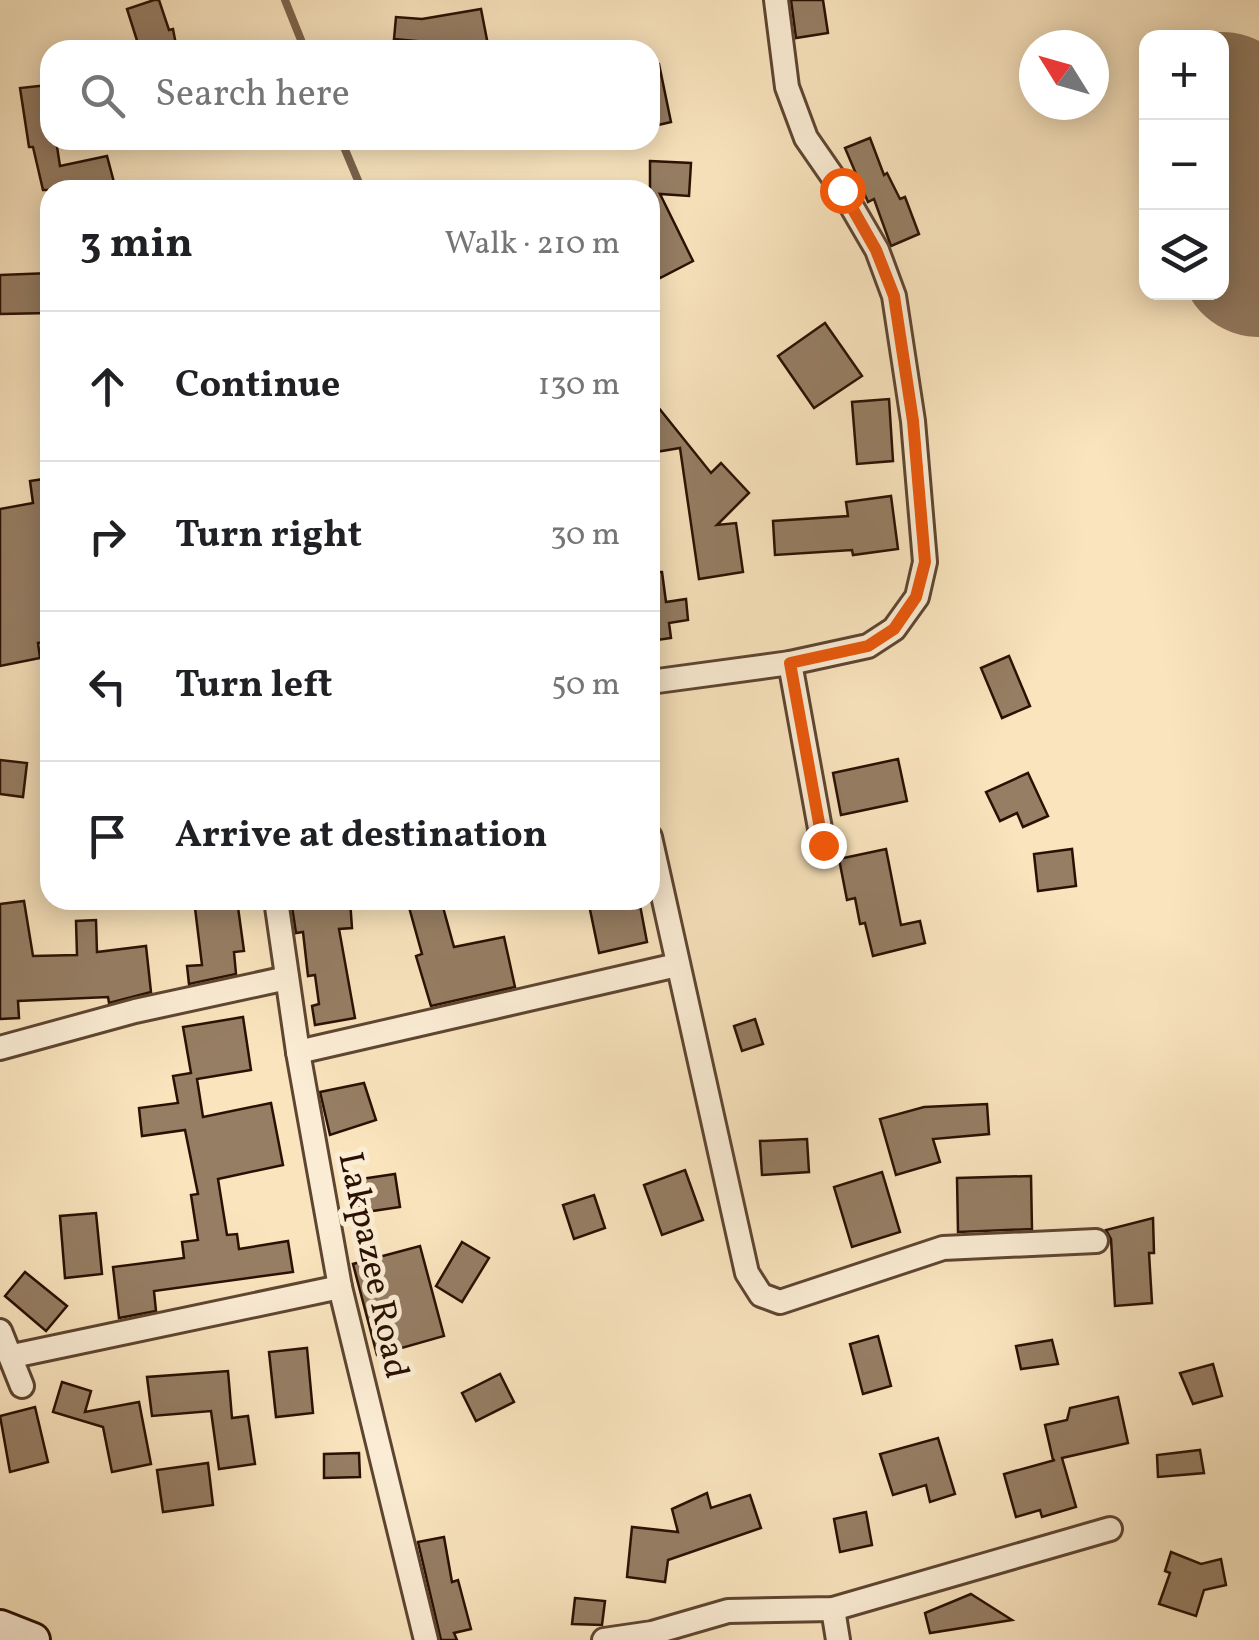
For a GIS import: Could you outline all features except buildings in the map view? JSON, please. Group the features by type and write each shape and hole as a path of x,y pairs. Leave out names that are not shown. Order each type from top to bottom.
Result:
{"street":[{"path":"660,681 790,663 868,646 894,629 916,597 925,562 913,421 894,296 876,250 806,138 787,88 776,0"},
{"path":"790,663 823,845"},
{"path":"660,887 748,1274 761,1295 780,1302 942,1248 1096,1241"},
{"name":"Lakpazee Road","path":"277,910 340,1287 426,1640"},
{"path":"298,1052 676,966"},
{"path":"0,1048 135,1011 287,978"},
{"path":"13,1356 340,1287"},
{"path":"0,1331 22,1386"},
{"path":"604,1640 652,1633 728,1611 832,1609 1110,1528"},
{"path":"832,1609 838,1640"},
{"path":"0,1628 32,1640"}],"waterway":[{"path":"285,0 301,40"},
{"path":"345,150 358,180"}],"runway":[{"path":"1224,120 1259,257"}],"route":[{"path":"823,845 790,663 868,646 894,629 916,597 925,562 913,421 894,296 876,250 842,190"}]}
